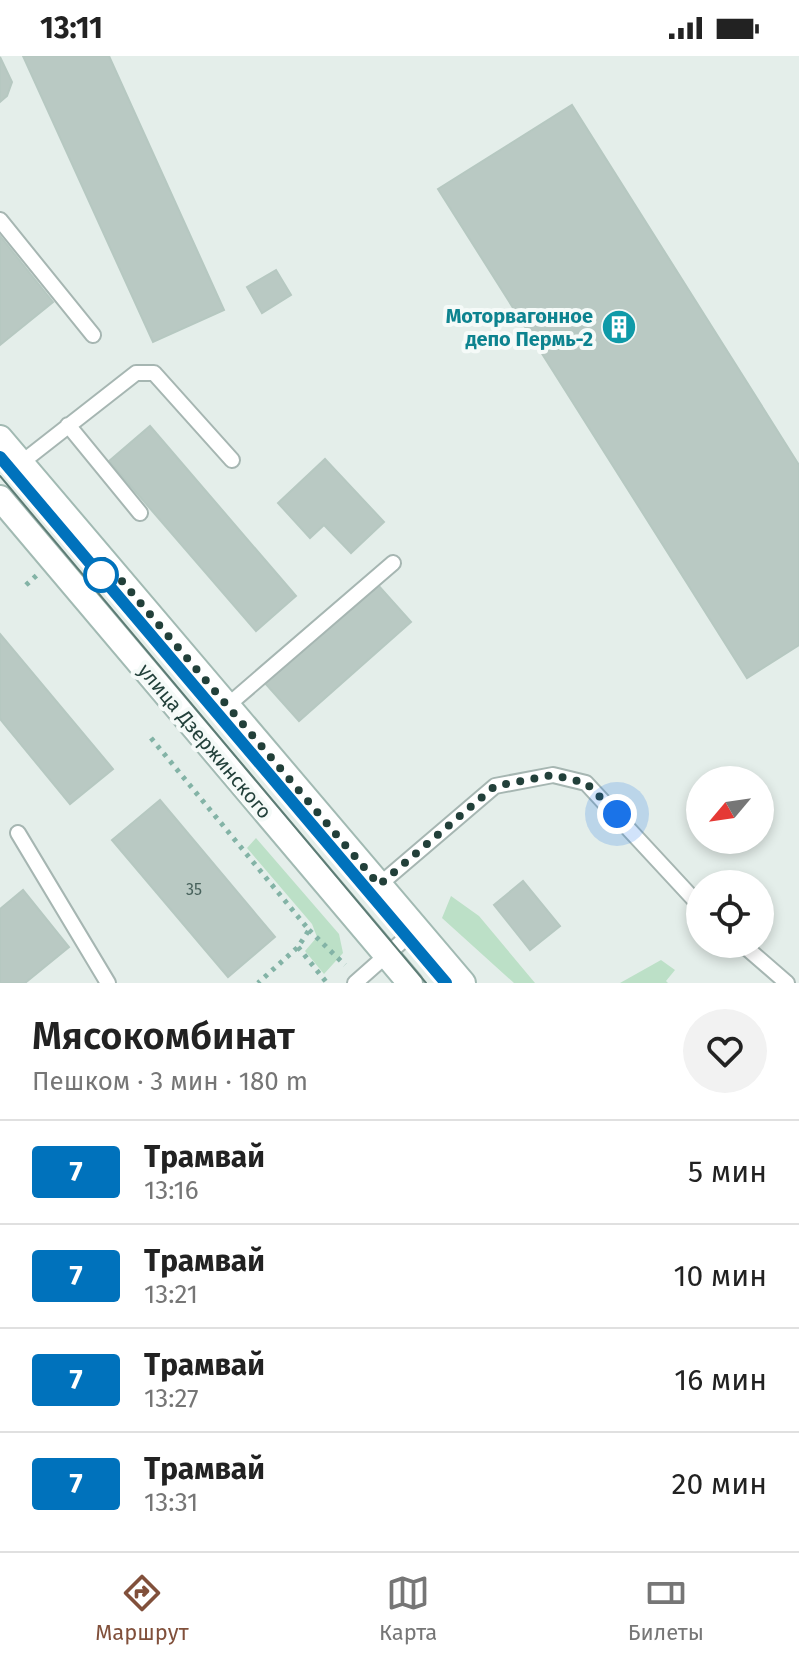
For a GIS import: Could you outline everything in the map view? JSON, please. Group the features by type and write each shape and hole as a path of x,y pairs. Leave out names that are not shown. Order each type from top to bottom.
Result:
{"main road":[{"name":"улица Дзержинского","path":"0,438 463,983"},
{"name":"улица Дзержинского","path":"0,498 410,983"}],"lane":[{"path":"0,220 93,335"},
{"path":"21,463 136,373 154,373 232,460"},
{"path":"68,425 140,513"},
{"path":"227,706 393,563"},
{"path":"379,885 495,786 553,775 586,783 686,891"},
{"path":"18,833 108,983"},
{"path":"357,981 416,929"},
{"path":"758,958 787,983"}],"path":[{"path":"151,738 309,930 357,981"},
{"path":"258,983 298,947 309,930"},
{"path":"298,947 327,983"}],"green space":[{"path":"256,838 339,934 343,953 324,974 305,951 317,937 312,924 247,848"},
{"path":"451,896 479,916 535,983 514,983 442,918"},
{"path":"661,960 675,970 666,981 668,983 620,983"}],"building":[{"path":"23,56 109,56 224,310 153,342"},
{"path":"0,57 12,82 7,96 0,102"},
{"name":"Моторвагонное депо Пермь-2","path":"572,105 799,465 799,645 747,678 438,189"},
{"path":"0,236 53,302 0,345"},
{"path":"276,270 291,295 262,313 247,287"},
{"path":"150,426 296,596 256,631 109,461"},
{"path":"325,459 384,522 351,553 324,525 310,538 278,503"},
{"path":"377,584 411,622 299,721 265,683"},
{"path":"0,634 113,769 70,804 0,719"},
{"path":"160,800 275,937 228,977 112,840"},
{"path":"523,881 560,926 530,950 494,905"},
{"path":"23,890 69,947 25,983 0,983 0,909"}],"tram line":[{"path":"0,457 446,983"},
{"name":"7","path":"0,457 446,983"},
{"path":"0,476 426,983"}],"place":[{"name":"Моторвагонное депо Пермь-2","path":"619,327"}],"route":[{"path":"101,575 104,560 379,885 495,786 553,775 586,783 617,814"}]}
